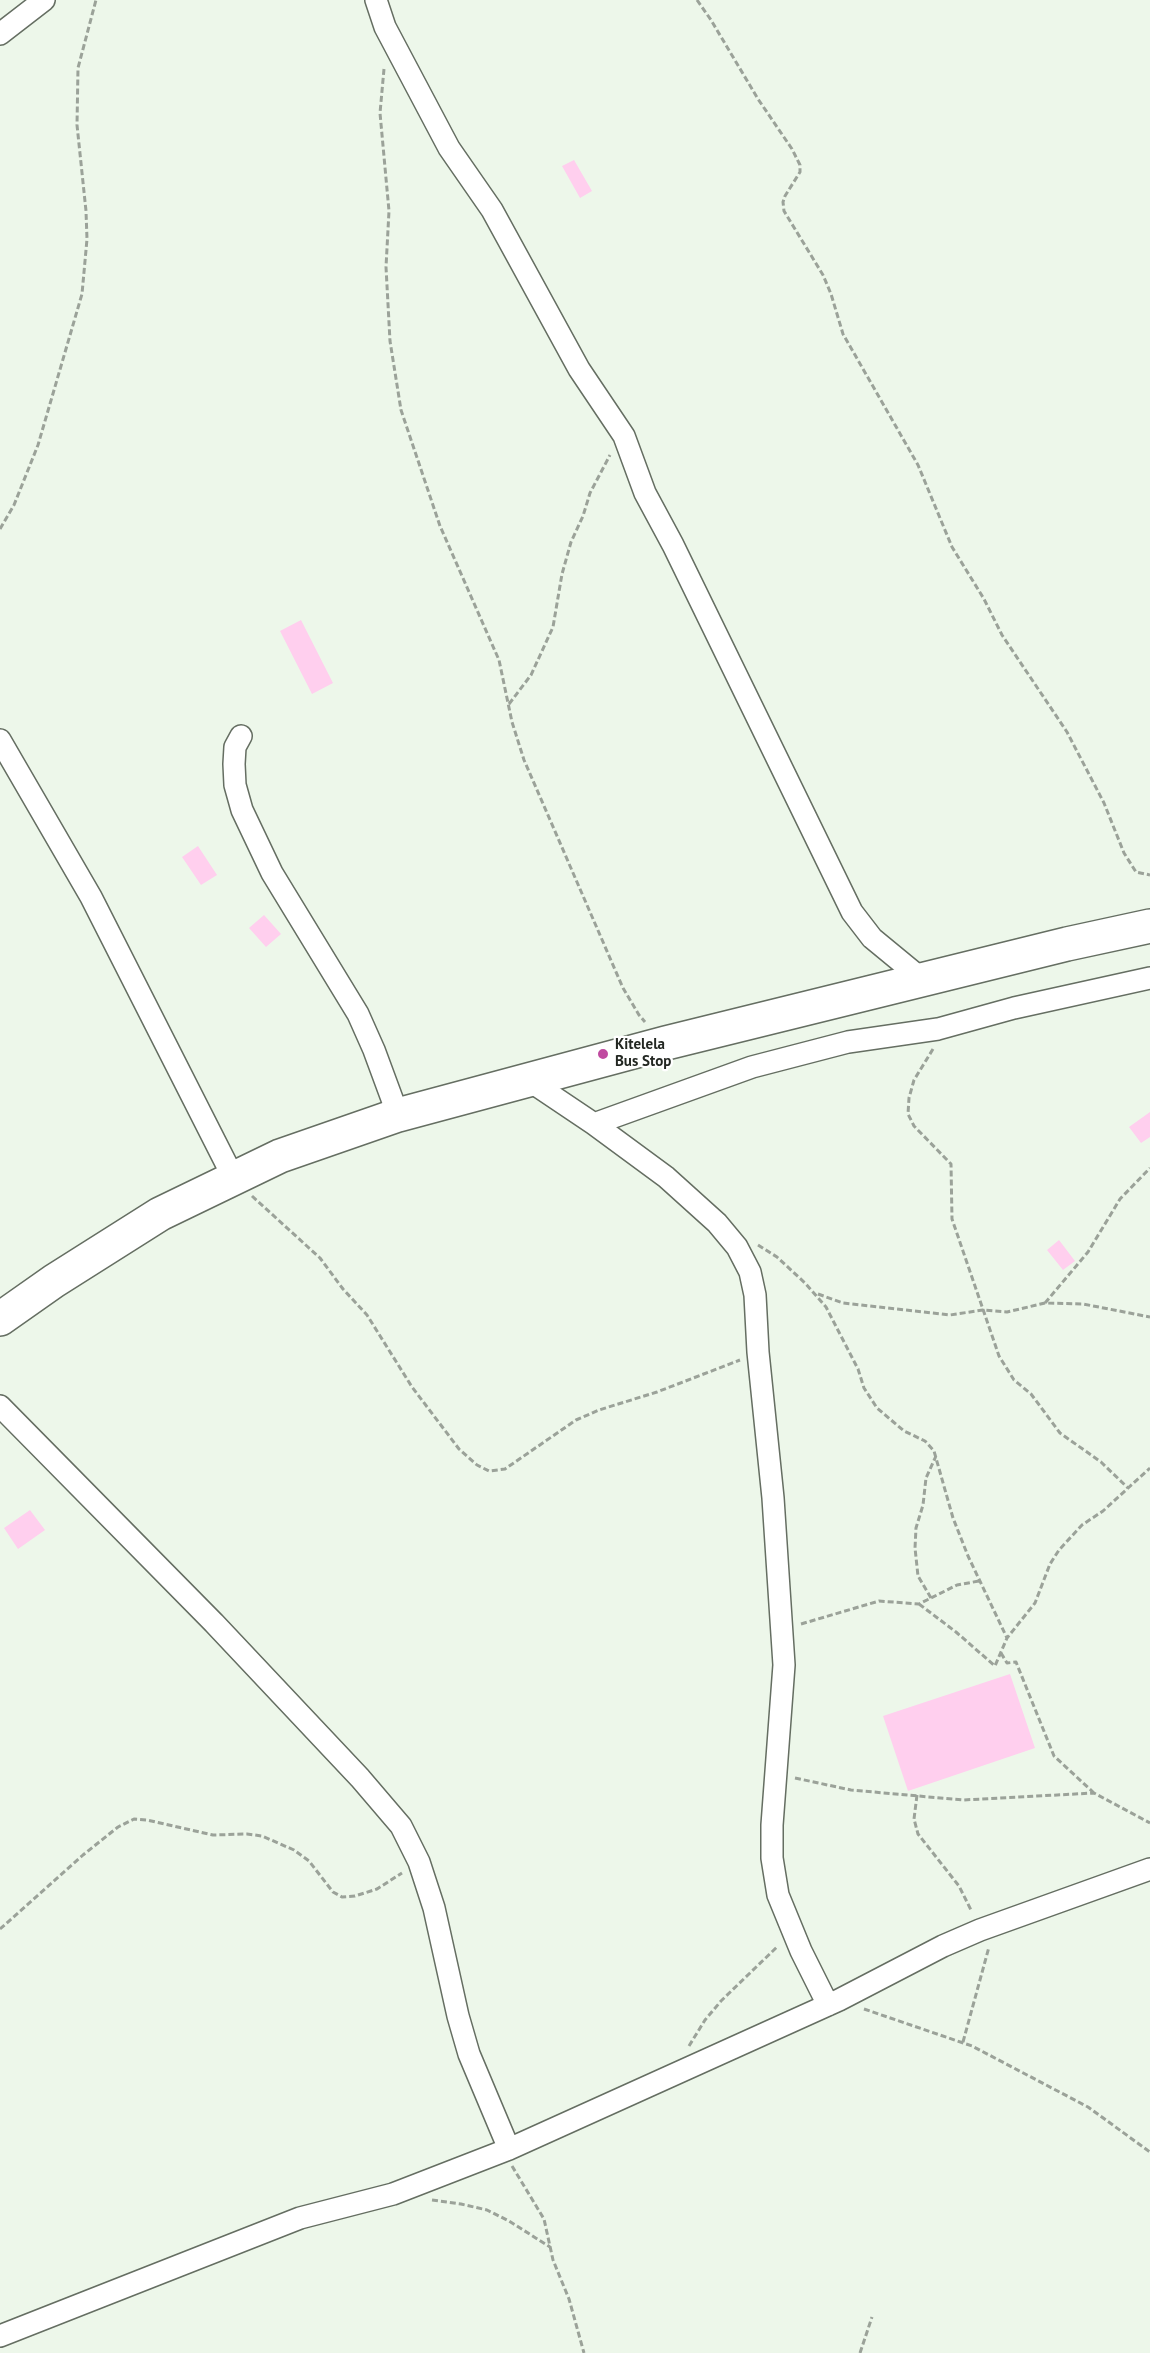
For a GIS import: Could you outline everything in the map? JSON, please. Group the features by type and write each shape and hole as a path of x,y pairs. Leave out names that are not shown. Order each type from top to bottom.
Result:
{"highway":[{"path":"0,1319 54,1281 160,1215 233,1177 280,1156 398,1115 666,1043 1150,926"}],"street":[{"path":"0,34 44,0"},
{"path":"376,0 385,27 449,148 492,210 579,369 620,428 645,493 673,545 852,912 872,938 923,980"},
{"path":"241,736 235,747 234,764 235,785 242,810 272,873 358,1014 398,1115"},
{"path":"0,740 91,897 233,1177"},
{"path":"594,1124 752,1067 848,1042 945,1027 1014,1008 1150,978"},
{"path":"527,1079 594,1124 666,1177 717,1222 736,1247 750,1272 755,1295 758,1352 773,1498 784,1665 771,1825 772,1857 778,1895 801,1952 833,2003"},
{"path":"0,1406 214,1623 360,1778 401,1826 419,1862 434,1908 458,2016 469,2054 505,2150"},
{"path":"0,2336 300,2218 393,2194 505,2150 833,2003 943,1946 1150,1869"}],"path":[{"path":"0,529 14,505 38,445 82,294 87,239 77,125 78,68 96,0"},
{"path":"697,0 800,165 800,172 785,196 784,211 823,275 843,334 918,465 952,547 984,598 1002,635 1067,732 1104,803 1124,853 1136,872 1150,875"},
{"path":"385,60 380,113 389,211 386,267 390,341 398,399 440,526 499,660 508,705 524,760 623,988 639,1015 666,1043"},
{"path":"508,705 531,675 554,627 562,574 571,542 590,493 609,457 620,428"},
{"path":"945,1027 914,1080 908,1114 914,1126 951,1164 952,1219 999,1356 1014,1380 1031,1394 1060,1433 1101,1462 1128,1488"},
{"path":"1045,1303 1088,1252 1120,1199 1150,1168"},
{"path":"233,1177 320,1258 368,1316 412,1387 442,1428 459,1449 489,1472 505,1469 576,1420 599,1410 657,1392 758,1352"},
{"path":"757,1245 777,1257 826,1307 850,1351 870,1399 889,1420 930,1446 936,1456 953,1518 1007,1638"},
{"path":"815,1294 843,1303 950,1315 983,1310 1007,1312 1045,1303 1083,1304 1150,1317"},
{"path":"931,1599 918,1576 915,1548 916,1528 926,1478 936,1456"},
{"path":"919,1604 967,1640 995,1666 1007,1638 1035,1603 1050,1564 1059,1550 1082,1525 1103,1511 1150,1468"},
{"path":"782,1630 879,1601 919,1604 957,1585 980,1581"},
{"path":"1001,1653 1007,1663 1016,1662 1054,1756 1094,1793 1150,1823"},
{"path":"775,1773 835,1788 963,1800 1094,1793"},
{"path":"917,1795 914,1819 918,1834 987,1928 963,2042"},
{"path":"0,1929 83,1855 118,1827 134,1819 213,1835 247,1834 270,1839 294,1850 309,1861 333,1892 342,1897 355,1896 377,1888 419,1862"},
{"path":"671,2076 705,2020 721,2001 778,1946 789,1923"},
{"path":"833,2003 963,2042 1088,2107 1150,2152"},
{"path":"505,2150 544,2219 553,2260 576,2319 579,2341 584,2353"},
{"path":"393,2194 487,2210 551,2248"},
{"path":"860,2353 872,2317"}],"building":[{"path":"574,160 592,191 580,198 562,166"},
{"path":"301,620 333,683 312,694 280,631"},
{"path":"198,846 217,875 201,885 182,857"},
{"path":"264,915 281,934 266,947 249,928"},
{"path":"1150,1112 1150,1137 1141,1143 1129,1127"},
{"path":"1059,1240 1075,1261 1063,1270 1047,1250"},
{"path":"30,1510 45,1530 18,1549 4,1528"},
{"path":"1010,1674 1035,1748 908,1791 883,1716"}],"place":[{"name":"Kitelela Bus Stop","path":"603,1054"}]}
